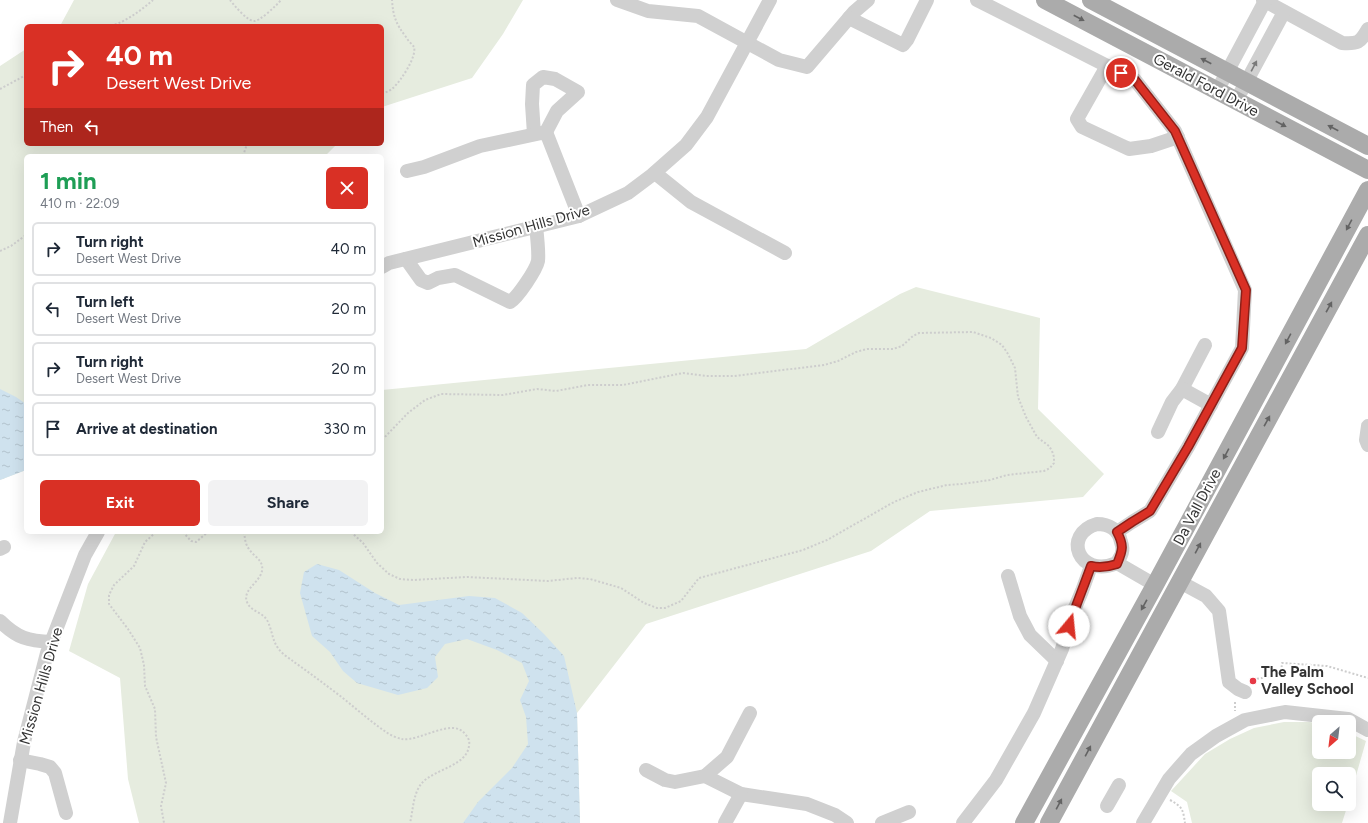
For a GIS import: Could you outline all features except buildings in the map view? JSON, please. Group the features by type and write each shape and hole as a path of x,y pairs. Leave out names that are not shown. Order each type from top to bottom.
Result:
{"main road":[{"name":"Gerald Ford Drive","path":"1045,0 1368,170"},
{"name":"Gerald Ford Drive","path":"1091,0 1368,146"},
{"name":"Da Vall Drive","path":"1024,823 1155,585 1368,190"},
{"name":"Da Vall Drive","path":"1049,823 1368,235"}],"street":[{"path":"617,0 640,4 648,11 698,16 779,60 807,68 849,18 868,0"},
{"name":"Mission Hills Drive","path":"384,266 406,259 579,216 628,193 655,173 686,145 707,117 770,0"},
{"path":"849,18 902,44 907,40 927,0"},
{"path":"977,0 1135,80 1178,136 1246,290 1242,348 1150,511 1117,532"},
{"path":"1217,91 1264,1 1342,43 1354,44 1363,39 1368,30"},
{"path":"1236,100 1284,12"},
{"path":"1107,66 1077,119 1082,128 1129,149 1151,146 1178,136"},
{"path":"407,171 424,167 480,146 540,133 579,216"},
{"path":"655,173 691,202 785,253"},
{"path":"406,259 421,280 428,284 438,278 455,275 510,302 514,300 523,289 538,261 536,226"},
{"path":"1158,432 1172,402 1182,389 1205,345"},
{"path":"1182,389 1211,405"},
{"path":"1368,426 1366,440 1368,445"},
{"path":"1117,564 1122,551 1120,538 1117,532 1104,524 1090,526 1084,530 1080,535 1078,549 1080,556 1085,562 1091,566 1098,567 1106,567 1117,564 1155,585"},
{"name":"Mission Hills Drive","path":"10,823 20,760 47,653 86,556 97,534"},
{"path":"962,823 996,780 1034,713 1062,649 1074,610 1091,566"},
{"path":"1008,576 1020,616 1030,635 1057,661"},
{"path":"1180,582 1206,596 1219,611 1229,682 1241,691"},
{"path":"0,621 16,635 34,641 52,642"},
{"path":"1143,823 1169,779 1191,754 1216,736 1245,720 1285,712 1348,719 1368,730"},
{"path":"646,770 665,780 675,782 706,776 727,757 750,713"},
{"path":"20,760 50,767 56,773 66,813"},
{"path":"706,776 741,794 807,804 835,815 847,823"},
{"path":"1107,806 1119,785"},
{"path":"725,823 741,794"},
{"path":"882,823 909,812"}],"path":[{"path":"118,24 153,0"},
{"path":"230,0 249,19 257,21 268,13 281,0"},
{"path":"384,93 392,90 401,79 414,52 414,47 402,32 393,14 392,0"},
{"path":"0,89 24,76"},
{"path":"0,251 11,246 24,236"},
{"path":"354,534 363,543 377,563 389,574 400,579 414,580 467,577 548,580 578,578 590,579 621,588 644,603 657,608 665,608 681,601 699,578 803,550 827,540 894,502 918,492 947,485 990,480 1007,475 1044,471 1050,468 1054,463 1054,457 1049,446 1037,437 1026,417 1018,397 1015,368 1008,354 1002,345 991,338 973,332 919,333 912,336 902,346 893,349 866,349 824,366 734,376 706,376 682,373 623,385 588,385 556,391 537,389 503,395 440,394 425,400 408,413 384,438"},
{"path":"154,534 145,542 134,566 114,585 109,595 109,604 140,648 144,665 144,686 155,709 156,737 166,783 161,806 164,823"},
{"path":"185,534 191,541 196,542 206,534"},
{"path":"244,534 246,544 249,550 260,560 262,567 259,578 246,595 246,601 250,607 267,620 278,649 390,734 403,739 414,738 440,730 454,728 463,730 468,737 470,744 467,753 462,759 426,778 421,784 417,790 410,823"},
{"path":"1235,713 1235,693 1241,691 1246,681 1253,678 1281,675 1282,663 1327,666 1368,678"},
{"path":"1170,800 1179,805 1182,809 1185,823"}],"shaded area":[{"path":"74,0 523,0 503,34 472,78 384,106 384,24 61,24"},
{"path":"24,50 24,146 335,146 327,154 24,154 24,471 0,480 0,66"},
{"path":"916,287 1040,318 1038,409 1104,474 1083,497 930,511 871,551 646,624 577,713 580,823 139,823 128,779 120,678 69,651 88,584 115,534 384,534 384,390 806,349 900,294"},
{"path":"1284,722 1312,722 1312,759 1356,759 1356,736 1366,741 1356,776 1356,767 1312,767 1312,811 1346,811 1342,823 1192,823 1187,802 1171,791 1205,754 1230,739 1254,728"}],"water":[{"path":"0,389 24,403 24,471 0,480"},
{"path":"317,564 339,570 375,593 399,605 469,596 495,598 522,613 544,634 564,656 577,713 580,823 463,823 478,802 512,768 528,744 526,717 520,700 529,681 522,663 497,650 467,639 445,644 435,657 438,677 427,688 398,695 357,683 343,671 330,652 312,636 300,593 304,572"}],"place":[{"name":"The Palm Valley School","path":"1253,681"}],"route":[{"path":"1069,626 1091,566 1106,567 1117,564 1122,551 1120,538 1117,532 1150,511 1188,447 1242,348 1246,290 1175,131 1135,80 1121,73"}]}
